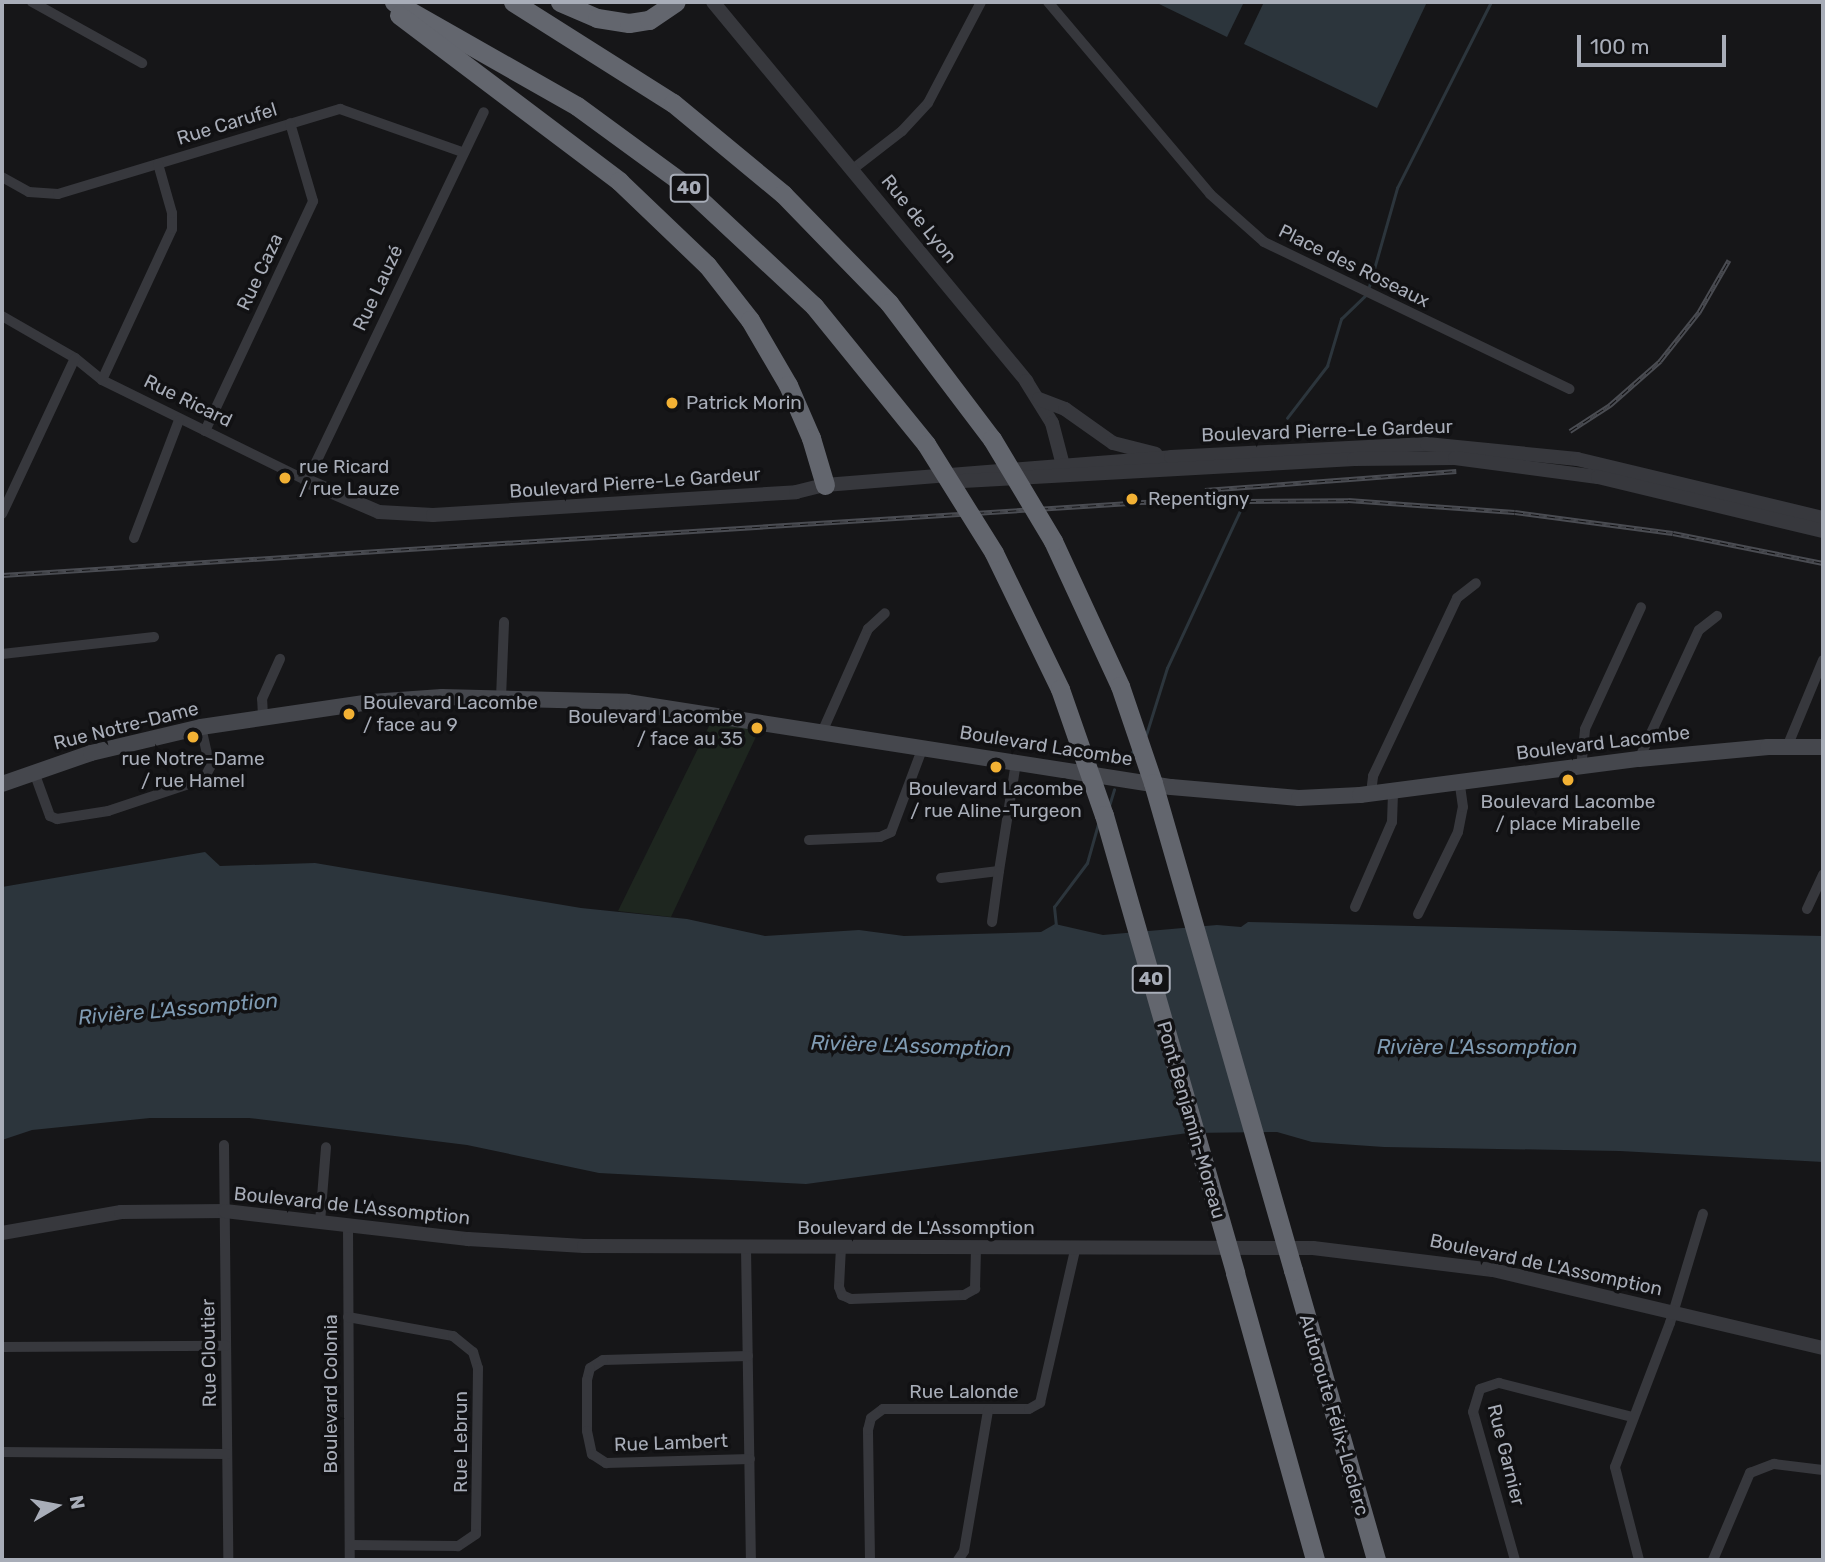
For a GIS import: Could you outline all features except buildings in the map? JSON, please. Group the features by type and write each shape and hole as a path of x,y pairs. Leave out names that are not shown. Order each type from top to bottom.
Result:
{"highway":[{"path":"381,2 596,164 696,252 735,299 772,355 807,426 825,485"},
{"name":"Pont Benjamin-Moreau","path":"394,2 554,91 681,182 814,306 926,444 994,553 1060,689 1104,815 1235,1273 1313,1560"},
{"name":"Autoroute Félix-Leclerc","path":"513,2 660,94 776,188 889,303 992,439 1053,541 1120,686 1160,804 1376,1560"},
{"path":"560,2 597,18 629,23 649,20 676,2"}],"main road":[{"name":"Boulevard Lacombe","path":"263,716 395,699 502,698 627,702 823,730 1016,763 1218,793 1299,798 1371,793 1459,780 1581,768 1639,758 1787,747 1823,747"},
{"name":"Rue Notre-Dame","path":"2,784 91,753 201,727 263,716"}],"street":[{"path":"33,2 142,63"},
{"name":"Rue de Lyon","path":"713,2 853,169 1039,399 1055,429 1065,471"},
{"path":"853,169 928,103 981,2"},
{"name":"Place des Roseaux","path":"1048,2 1222,207 1276,250 1569,388"},
{"name":"Rue Carufel","path":"2,177 29,192 58,194 340,109 357,111 462,152"},
{"name":"Rue Lauzé","path":"307,481 462,152 484,112"},
{"name":"Rue Caza","path":"205,431 313,201 290,123"},
{"path":"102,380 172,229 172,212 158,164"},
{"name":"Rue Ricard","path":"2,316 75,358 102,380 179,420 364,508"},
{"path":"2,514 75,358"},
{"path":"1039,399 1065,410 1113,443 1171,457"},
{"path":"134,538 179,420"},
{"name":"Boulevard Pierre-Le Gardeur","path":"1065,471 1171,457 1370,445 1487,447 1611,466 1823,518"},
{"name":"Boulevard Pierre-Le Gardeur","path":"364,508 393,515 448,515 796,492 825,485 1065,471 1373,458 1465,459 1598,477 1823,531"},
{"path":"1371,793 1376,769 1457,598 1476,583"},
{"path":"1581,768 1585,729 1641,607"},
{"path":"823,730 868,629 885,613"},
{"path":"1639,758 1699,630 1717,616"},
{"path":"502,698 504,622"},
{"path":"2,654 154,637"},
{"path":"263,716 262,699 280,659"},
{"path":"1787,747 1823,660"},
{"path":"34,772 50,816 57,819 108,811 204,779 210,767 201,727"},
{"path":"809,839 880,837 891,832 923,747"},
{"path":"992,922 1016,763"},
{"path":"1418,914 1458,832 1463,807 1459,780"},
{"path":"1355,907 1392,822 1393,790"},
{"path":"941,878 999,871"},
{"path":"1807,909 1823,874"},
{"name":"Rue Cloutier","path":"224,1145 228,1560"},
{"path":"320,1222 326,1147"},
{"name":"Boulevard de L'Assomption","path":"2,1233 121,1212 225,1212 348,1227 584,1246 1285,1247 1381,1253 1493,1270 1823,1348"},
{"path":"1639,1560 1615,1467 1703,1214"},
{"name":"Boulevard Colonia","path":"348,1227 350,1560"},
{"name":"Rue Lalonde","path":"870,1560 868,1430 872,1418 883,1409 1029,1409 1044,1399 1076,1246"},
{"path":"841,1247 839,1287 842,1295 851,1299 964,1295 975,1289 976,1247"},
{"path":"746,1248 751,1560"},
{"name":"Rue Lebrun","path":"348,1317 453,1336 473,1352 478,1368 476,1534 458,1546 350,1545"},
{"path":"2,1347 226,1346"},
{"name":"Rue Lambert","path":"748,1356 603,1360 590,1368 587,1380 587,1431 592,1454 606,1463 750,1459"},
{"name":"Rue Garnier","path":"1515,1560 1473,1412 1480,1389 1499,1383 1632,1417"},
{"path":"958,1560 964,1551 988,1409"},
{"path":"2,1452 227,1454"},
{"path":"1713,1560 1750,1473 1774,1464 1823,1470"}],"shaded area":[{"path":"714,716 762,724 671,917 618,911"}],"water":[{"path":"1155,2 1244,2 1227,37"},
{"path":"1264,2 1427,2 1377,108 1244,44"},
{"name":"Rivière L'Assomption","path":"205,852 220,866 315,863 581,908 687,919 765,936 859,930 904,936 1041,932 1055,924 1103,935 1217,925 1241,927 1248,922 1823,936 1823,1162 1620,1151 1384,1147 1312,1142 1277,1132 1188,1133 806,1184 599,1173 467,1145 249,1118 150,1118 32,1130 2,1140 2,887"}],"waterway":[{"path":"1368,290 1397,188 1491,2"},
{"path":"1287,418 1327,366 1341,319 1365,296"},
{"path":"1146,735 1167,668 1243,504"},
{"path":"1124,763 1133,751"},
{"path":"1109,806 1114,790"},
{"path":"1056,926 1054,907 1087,863 1098,824"}],"railway":[{"path":"1570,431 1610,405 1660,361 1699,312 1729,260"},
{"path":"1205,490 1456,471"},
{"path":"1136,502 1348,500 1515,512 1673,533 1823,563"},
{"path":"2,575 1130,503"}],"place":[{"name":"Patrick Morin","path":"672,403"},
{"name":"rue Ricard / rue Lauze","path":"285,478"},
{"name":"Repentigny","path":"1132,499"},
{"name":"Boulevard Lacombe / face au 9","path":"349,714"},
{"name":"Boulevard Lacombe / face au 35","path":"757,728"},
{"name":"rue Notre-Dame / rue Hamel","path":"193,737"},
{"name":"Boulevard Lacombe / rue Aline-Turgeon","path":"996,767"},
{"name":"Boulevard Lacombe / place Mirabelle","path":"1568,780"}]}
